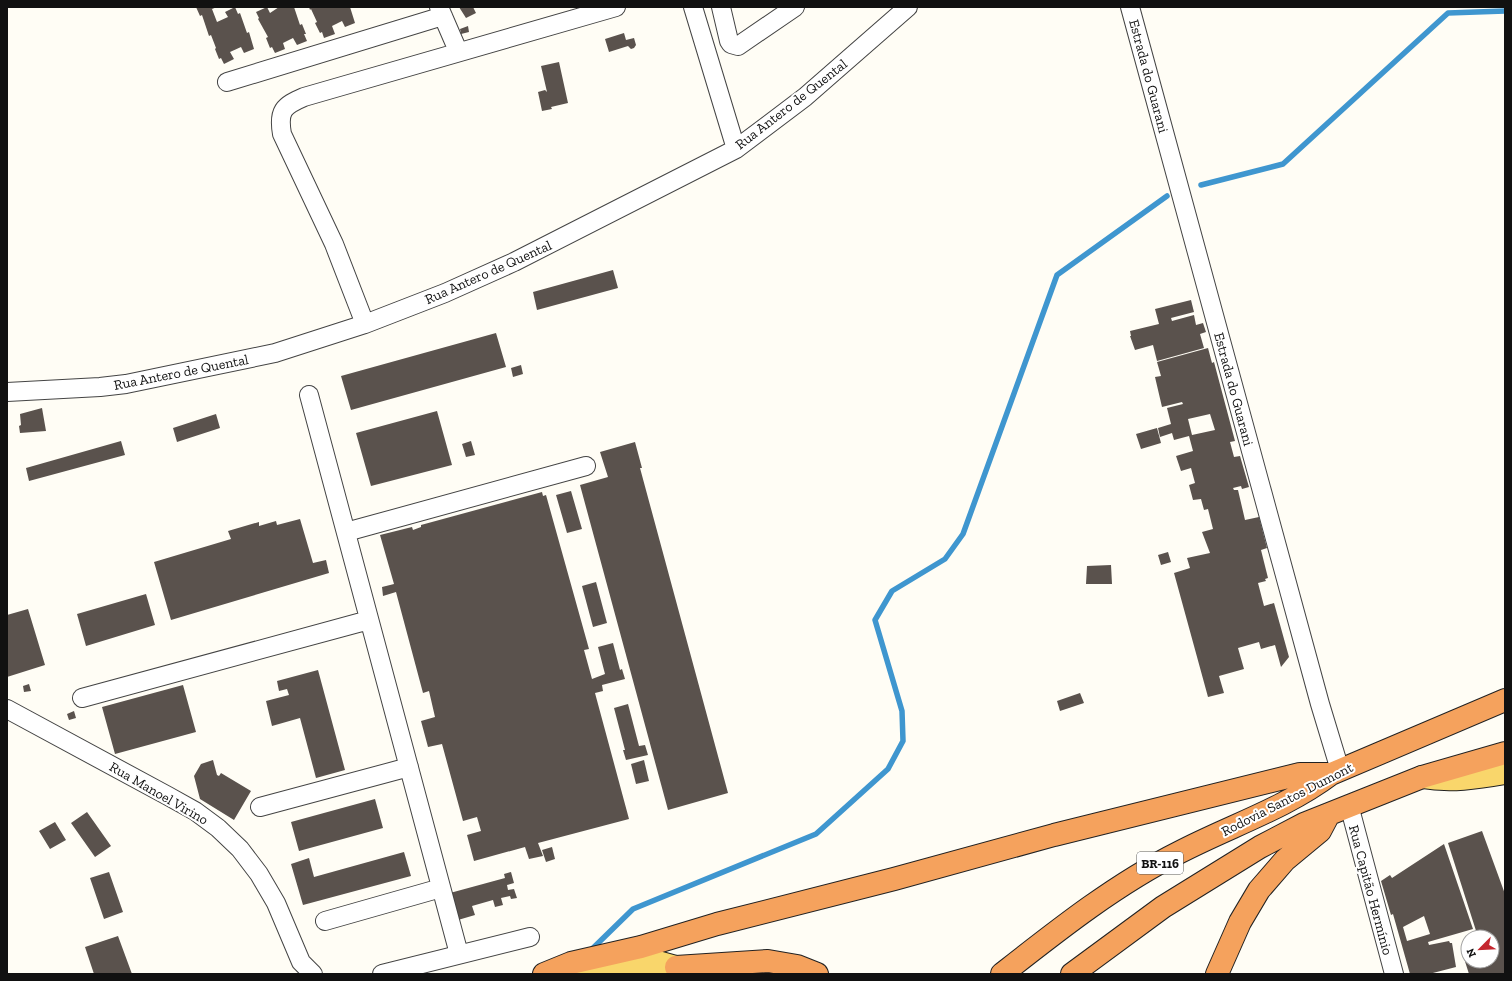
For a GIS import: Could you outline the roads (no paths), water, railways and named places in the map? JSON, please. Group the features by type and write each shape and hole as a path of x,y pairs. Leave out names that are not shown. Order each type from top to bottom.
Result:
{"highway":[{"name":"Rodovia Santos Dumont","path":"1002,974 1062,927 1126,884 1179,852 1309,790 1335,772 1505,700"},
{"name":"BR-116","path":"1072,974 1163,908 1260,848 1349,805 1422,777 1505,753"},
{"path":"544,974 571,963 641,947 717,924 894,879 1054,835 1300,774 1335,772"},
{"path":"1217,974 1240,922 1259,890 1285,860 1320,831 1329,814"},
{"path":"676,967 768,961 797,966 817,974"}],"main road":[{"name":"BR-116","path":"1475,712 1505,688"},
{"path":"1422,777 1442,781 1470,779 1505,773"},
{"path":"567,974 658,962 676,967"},
{"path":"654,974 676,967"}],"street":[{"path":"365,324 334,244 282,134 279,119 289,104 304,96 616,7"},
{"path":"736,149 694,10 720,7 729,41 731,44 738,46 795,7"},
{"name":"Rua Antero de Quental","path":"7,392 100,387 134,382 275,353 365,324 445,293 514,262 736,149 805,97 908,7"},
{"name":"Estrada do Guarani","path":"1130,7 1320,704 1335,772"},
{"path":"227,82 441,12 458,51"},
{"path":"309,395 459,954"},
{"path":"346,532 586,466"},
{"path":"82,698 369,620"},
{"name":"Rua Manoel Virino","path":"7,709 182,803 218,828 240,849 259,874 276,904 301,962 313,974"},
{"path":"260,807 409,767"},
{"name":"Rua Capitão Hermínio","path":"1349,805 1394,974"},
{"path":"325,921 441,888"},
{"path":"382,974 530,936"}],"waterway":[{"path":"1201,185 1283,164 1448,13 1505,11"},
{"path":"590,951 633,909 816,834 888,769 903,741 902,711 875,620 892,591 945,559 963,534 1057,275 1167,196"}]}
